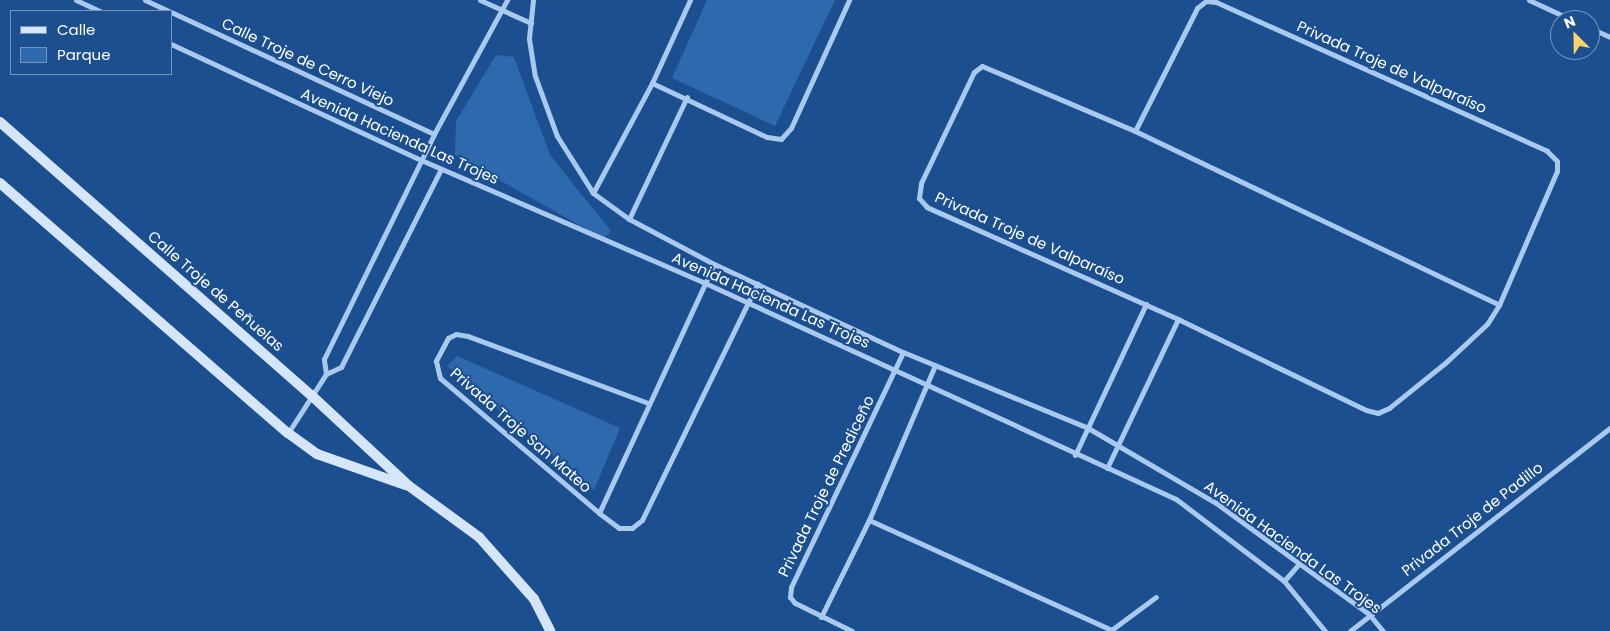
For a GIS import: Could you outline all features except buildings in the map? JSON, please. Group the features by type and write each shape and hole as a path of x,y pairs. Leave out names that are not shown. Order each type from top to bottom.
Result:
{"street":[{"path":"76,0 98,10"},
{"name":"Calle Troje de Cerro Viejo","path":"145,0 166,10"},
{"path":"480,0 531,23"},
{"path":"326,374 324,359 434,134 507,0"},
{"name":"Avenida Hacienda Las Trojes","path":"533,0 529,39 535,76 557,136 593,193 629,219 714,264 903,352 1088,428 1216,502 1369,614 1383,631"},
{"path":"593,193 652,83 690,0"},
{"path":"652,83 687,97 767,137 781,139 791,128 848,0"},
{"path":"1529,0 1550,10"},
{"name":"Privada Troje de Valparaíso","path":"1135,131 1197,8 1206,1 1216,2 1547,151 1557,161 1557,171 1499,305 1487,324 1445,363 1389,408 1378,413 1366,410 1146,304 927,207 919,198 921,183 974,72 982,66 1135,131 1499,305"},
{"name":"Calle Troje de Cerro Viejo","path":"172,13 434,134"},
{"name":"Avenida Hacienda Las Trojes","path":"172,44 421,160 705,282 927,384 1075,455 1176,499 1284,581 1325,631"},
{"path":"629,219 687,97"},
{"name":"Calle Troje de Peñuelas","path":"0,122 311,395 409,486 479,537 534,599 550,631"},
{"path":"288,433 326,374 341,367 442,169"},
{"name":"Calle Troje de Peñuelas","path":"0,183 288,433 318,454 409,486"},
{"name":"Privada Troje San Mateo","path":"599,513 648,403 714,264"},
{"name":"Privada Troje San Mateo","path":"648,403 468,336 456,334 448,338 436,361 440,378 599,513 619,528 632,528 642,520 757,284"},
{"path":"1075,455 1146,304"},
{"path":"1107,468 1178,319"},
{"name":"Privada Troje de Prediceño","path":"852,631 795,603 790,597 791,587 903,352"},
{"path":"821,617 869,520 935,365"},
{"name":"Privada Troje de Padillo","path":"1350,631 1369,614 1610,428"},
{"path":"869,520 1110,630 1156,597"},
{"path":"1284,581 1299,564"}],"green space":[{"path":"707,0 835,0 775,126 672,78"},
{"path":"496,55 514,57 550,155 611,231 604,239 455,155 456,121"},
{"path":"457,356 620,428 594,490 447,366"}]}
